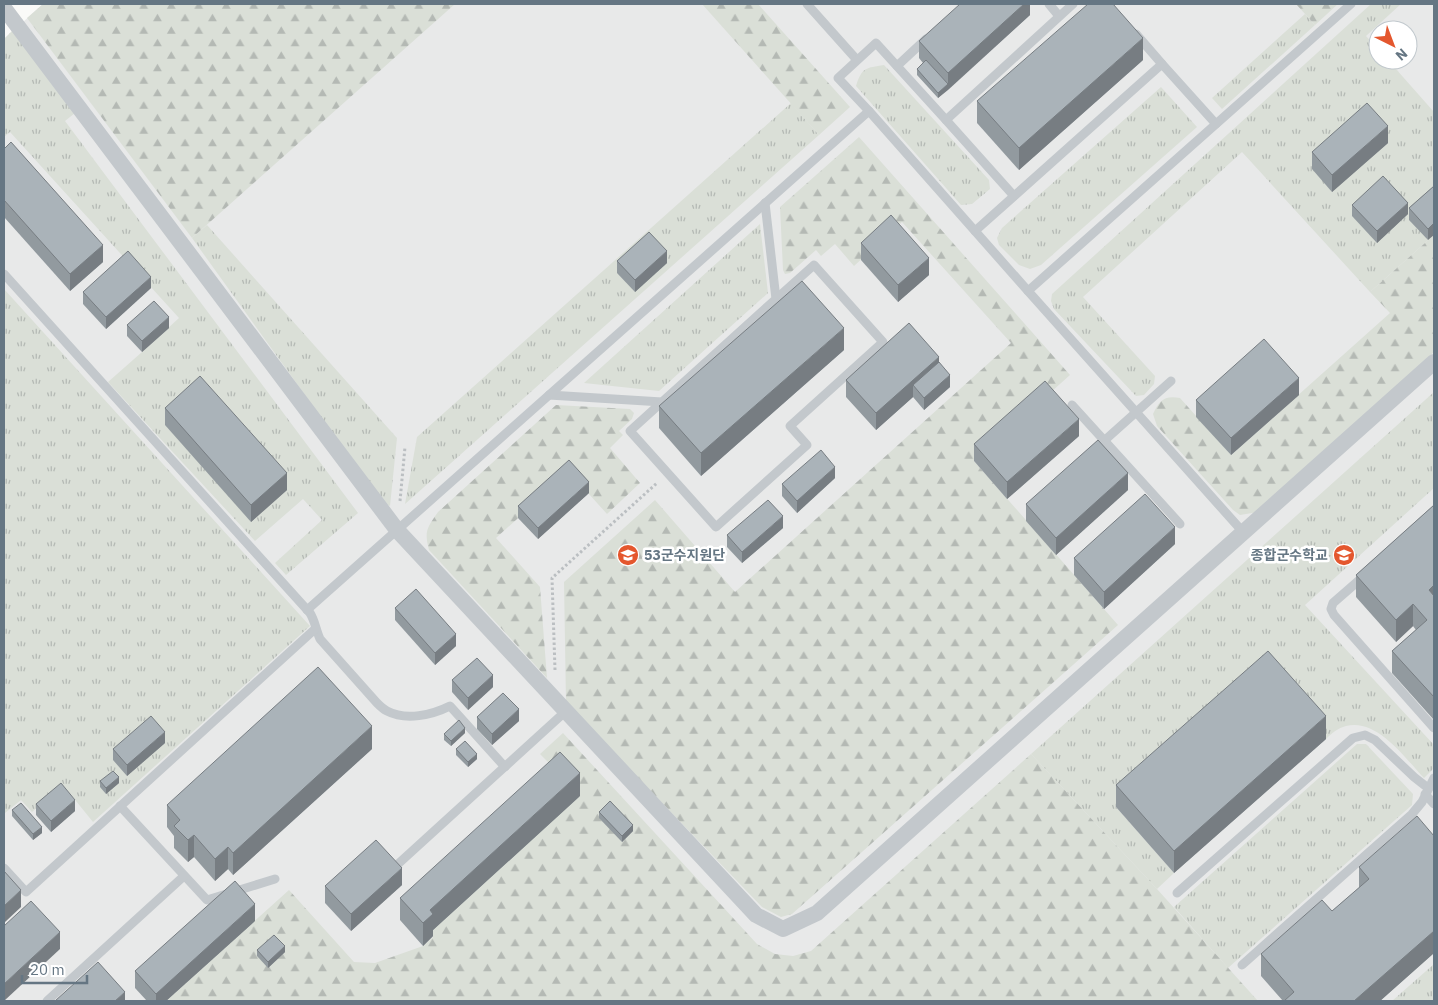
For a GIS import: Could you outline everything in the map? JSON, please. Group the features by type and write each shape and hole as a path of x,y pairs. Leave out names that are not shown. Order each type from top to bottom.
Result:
{"street":[{"path":"4,8 396,530 756,915 783,929 817,913 1434,362"}],"lane":[{"path":"807,4 857,60"},
{"path":"1049,4 1060,16"},
{"path":"946,120 1073,4"},
{"path":"1028,291 1351,4"},
{"path":"1132,30 1216,124"},
{"path":"896,66 931,35"},
{"path":"1014,196 876,43 838,78 1243,532"},
{"path":"975,231 1162,64"},
{"path":"307,610 868,111"},
{"path":"765,202 776,298"},
{"path":"814,265 883,342 790,426 807,445 716,527 630,431 776,298 814,265"},
{"path":"4,274 307,610 315,621 315,629 320,639 377,703 386,711 411,716 439,712 450,706 505,767"},
{"path":"1105,440 1171,382"},
{"path":"549,395 662,402"},
{"path":"1072,405 1180,524"},
{"path":"1369,571 1333,603 1331,609 1334,615 1434,728"},
{"path":"4,868 26,892 315,629"},
{"path":"398,864 505,767 561,706"},
{"path":"1177,893 1353,738 1365,735 1375,740 1414,776 1427,791 1434,804"},
{"path":"1242,965 1412,814 1422,802 1434,778"},
{"path":"120,806 207,900 275,879"},
{"path":"46,1001 184,876"}],"path":[{"path":"396,530 405,447"},
{"path":"561,706 552,578 668,473"}],"shaded area":[{"name":"53군수지원단","path":"43,4 1434,4 1434,1001 4,1001 4,39"}],"green space":[{"path":"43,4 455,4 192,238 27,18"},
{"path":"702,4 758,4 850,107 819,135"},
{"path":"1296,4 1338,4 1315,25"},
{"path":"1371,4 1401,4 1384,20 1368,20 1368,34 1366,36 1368,38 1368,70 1397,70 1434,112 1434,235 1370,292 1242,152 1083,297 1155,376 1154,384 1144,395 1136,396 1054,309 1051,301 1052,294"},
{"path":"1305,14 1315,25 1222,109 1212,98"},
{"path":"12,31 75,113 65,121 358,513 286,575 275,563 322,520 303,499 255,541 108,382 179,318 10,132 4,137 4,39"},
{"path":"884,65 989,180 990,189 972,204 961,205 856,86 863,72 873,67"},
{"path":"1161,87 1197,127 1041,265 1030,269 1019,265 999,245 997,238 1002,228"},
{"path":"791,103 819,135 405,504 417,437"},
{"path":"859,137 1070,375 974,461 1118,625 792,914 781,917 762,907 566,703 564,582 655,500 735,592 1011,343 902,222 854,266 835,244 821,256 816,250 790,273 785,274 783,270 780,207"},
{"path":"760,224 768,293 659,391 584,383"},
{"path":"207,225 397,438 390,506 382,502 192,238"},
{"path":"1434,235 1434,352 1258,512 1240,515 1233,510 1157,426 1153,414 1158,406 1166,398 1180,398 1231,455 1390,313 1370,292"},
{"path":"4,289 310,626 93,822 63,785 32,812 21,800 5,813 4,811"},
{"path":"1434,392 1434,488 1305,605 1434,745 1434,768 1424,778 1390,741 1369,728 1357,725 1346,726 1335,731 1326,739 1116,807 1174,873 1157,889 1031,754"},
{"path":"556,405 630,409 634,413 632,419 619,431 623,435 610,448 640,483 607,514 569,472 496,538 540,587 547,678 429,550 427,534 429,526 438,512"},
{"path":"563,733 757,944 775,954 793,956 811,951 1031,754 1258,1001 166,1001 289,890 354,962 375,963 423,946 433,937 430,933 560,774 540,754"},
{"path":"1357,744 1366,744 1413,794 1412,805 1228,968 1174,907"},
{"path":"1434,964 1434,1001 1392,1001"}],"building":[{"path":"960,4 1024,4 948,73 919,41"},
{"path":"1088,4 1113,4 1143,38 1019,148 977,101"},
{"path":"926,60 948,84 938,93 917,69"},
{"path":"1367,103 1388,126 1332,175 1312,152"},
{"path":"11,142 103,245 70,274 4,200 4,149"},
{"path":"1383,176 1408,203 1377,231 1352,205"},
{"path":"1434,186 1434,223 1428,229 1409,208"},
{"path":"891,215 929,258 898,285 861,243"},
{"path":"649,232 667,251 635,280 617,261"},
{"path":"128,251 151,277 106,317 83,292"},
{"path":"802,281 844,328 701,453 659,406"},
{"path":"154,301 169,317 142,341 127,325"},
{"path":"909,323 939,357 876,413 846,380"},
{"path":"1264,339 1299,378 1231,438 1196,400"},
{"path":"939,362 950,375 924,398 913,385"},
{"path":"200,376 287,473 251,505 165,408"},
{"path":"1045,381 1079,419 1007,482 974,444"},
{"path":"1098,440 1128,473 1056,538 1026,504"},
{"path":"821,450 835,467 797,501 782,484"},
{"path":"569,460 589,482 538,528 518,506"},
{"path":"1145,494 1175,527 1104,592 1074,558"},
{"path":"768,500 783,516 742,552 727,535"},
{"path":"1434,505 1434,585 1429,590 1434,596 1434,697 1392,651 1427,620 1413,604 1396,620 1356,575"},
{"path":"416,589 456,634 435,653 395,608"},
{"path":"1268,651 1326,716 1174,851 1116,785"},
{"path":"477,658 493,675 468,698 452,680"},
{"path":"318,667 372,726 233,853 228,847 215,859 194,835 188,840 174,826 180,820 167,805"},
{"path":"503,693 519,709 492,734 477,717"},
{"path":"151,716 165,732 127,765 113,749"},
{"path":"459,720 465,728 451,741 444,734"},
{"path":"465,741 477,754 468,762 456,749"},
{"path":"560,752 580,773 430,910 433,914 423,923 400,898"},
{"path":"113,771 119,777 106,788 100,781"},
{"path":"61,783 75,800 51,821 36,804"},
{"path":"610,801 633,825 622,836 599,812"},
{"path":"21,803 42,827 33,834 12,810"},
{"path":"1417,816 1434,836 1434,931 1354,1001 1284,1001 1294,992 1261,954 1322,900 1332,911 1369,879 1359,867"},
{"path":"376,840 402,868 351,914 325,886"},
{"path":"4,871 21,890 4,906"},
{"path":"235,881 255,904 156,994 135,971"},
{"path":"31,901 60,932 4,984 4,926"},
{"path":"274,935 285,946 268,962 257,950"},
{"path":"98,962 125,992 115,1001 55,1001"}],"place":[{"name":"53군수지원단","path":"628,555"},
{"name":"종합군수학교","path":"1344,555"}]}
